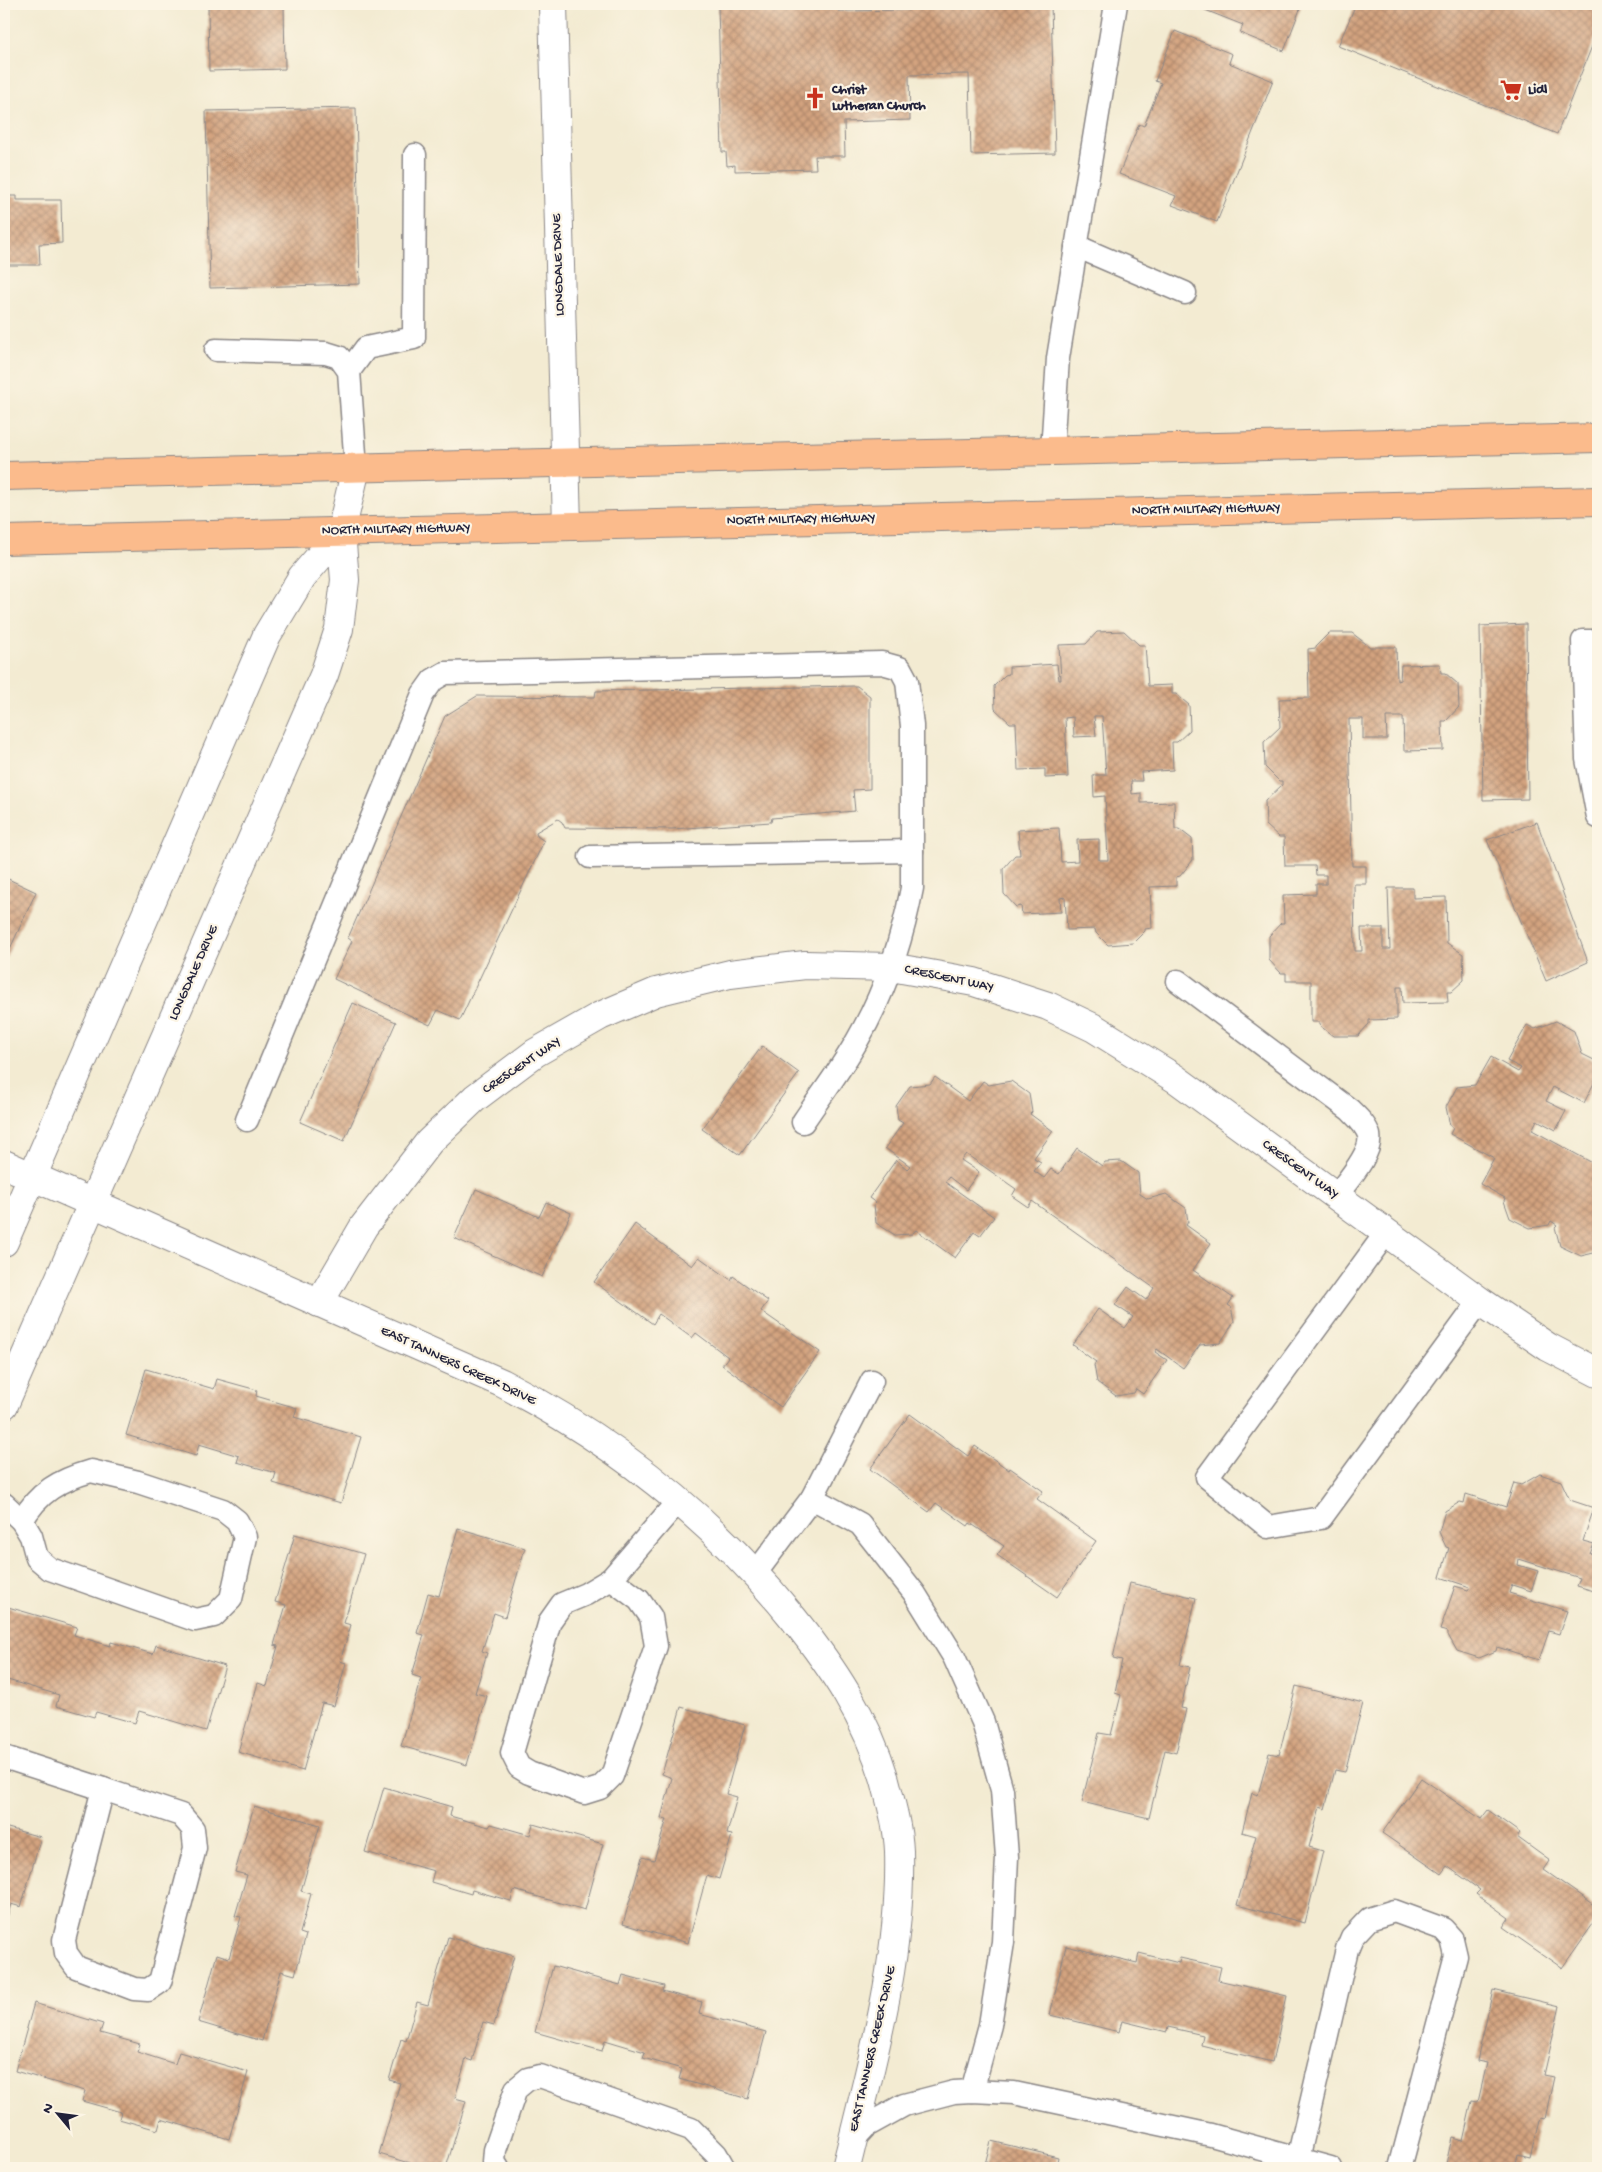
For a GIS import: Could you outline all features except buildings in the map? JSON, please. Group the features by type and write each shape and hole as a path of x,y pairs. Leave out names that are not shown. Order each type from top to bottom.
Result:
{"main road":[{"path":"4,476 1598,438"},
{"name":"NORTH MILITARY HIGHWAY","path":"4,540 1598,501"}],"street":[{"name":"LONGDALE DRIVE","path":"553,4 567,526"},
{"name":"LONGDALE DRIVE","path":"4,1405 324,676 339,629 345,580 341,532 356,468"},
{"name":"LONGDALE DRIVE","path":"4,1242 266,635 302,577 341,532"},
{"name":"CRESCENT WAY","path":"319,1303 364,1226 429,1142 474,1098 535,1053 600,1016 656,992 730,974 805,965 892,968 974,982 1048,1006 1094,1028 1176,1079 1480,1302 1548,1347 1598,1373"},
{"name":"EAST TANNERS CREEK DRIVE","path":"4,1164 502,1383 536,1400 616,1451 679,1500 703,1521 768,1587 822,1655 849,1696 876,1751 893,1810 899,1849 897,1928 889,1990 846,2168"}],"lane":[{"path":"1052,451 1058,358 1116,4"},
{"path":"349,370 366,348 414,338 415,155"},
{"path":"1076,246 1186,293"},
{"path":"216,350 326,353 339,357 349,370 356,468"},
{"path":"1598,640 1583,641 1587,759 1598,817"},
{"path":"247,1120 423,694 433,680 445,672 882,663 900,668 908,681 912,726 910,896 892,968 886,983 858,1039 803,1122"},
{"path":"590,857 912,850"},
{"path":"1178,981 1350,1110 1362,1123 1369,1136 1368,1150 1336,1196"},
{"path":"1386,1233 1207,1477 1268,1527 1321,1518 1480,1302"},
{"path":"755,1574 812,1498 872,1380"},
{"path":"4,1504 22,1521 31,1536 37,1558 50,1569 195,1620 214,1616 231,1599 245,1537 237,1520 222,1510 138,1482 91,1472 68,1478 44,1493 28,1510 22,1521"},
{"path":"812,1498 860,1524 915,1594 954,1657 980,1714 1002,1790 1007,1857 1003,1942 990,2025 972,2091"},
{"path":"610,1580 639,1600 651,1617 656,1646 612,1776 600,1788 584,1793 529,1773 519,1767 512,1753 550,1621 562,1604 586,1594 610,1580 679,1500"},
{"path":"4,1757 103,1789 181,1815 193,1829 196,1848 160,1982 148,1990 134,1989 76,1966 66,1953 64,1940 103,1789"},
{"path":"1298,2159 1347,1949 1352,1938 1369,1919 1394,1911 1443,1929 1452,1939 1456,1956 1400,2168"},
{"path":"498,2168 494,2162 495,2150 516,2089 528,2079 540,2076 691,2129 716,2154 724,2168"},
{"path":"852,2141 866,2126 904,2106 954,2092 1014,2093 1211,2135 1331,2168"}],"place":[{"name":"Lidl","path":"1511,90"},
{"name":"Christ Lutheran Church","path":"815,98"}]}
